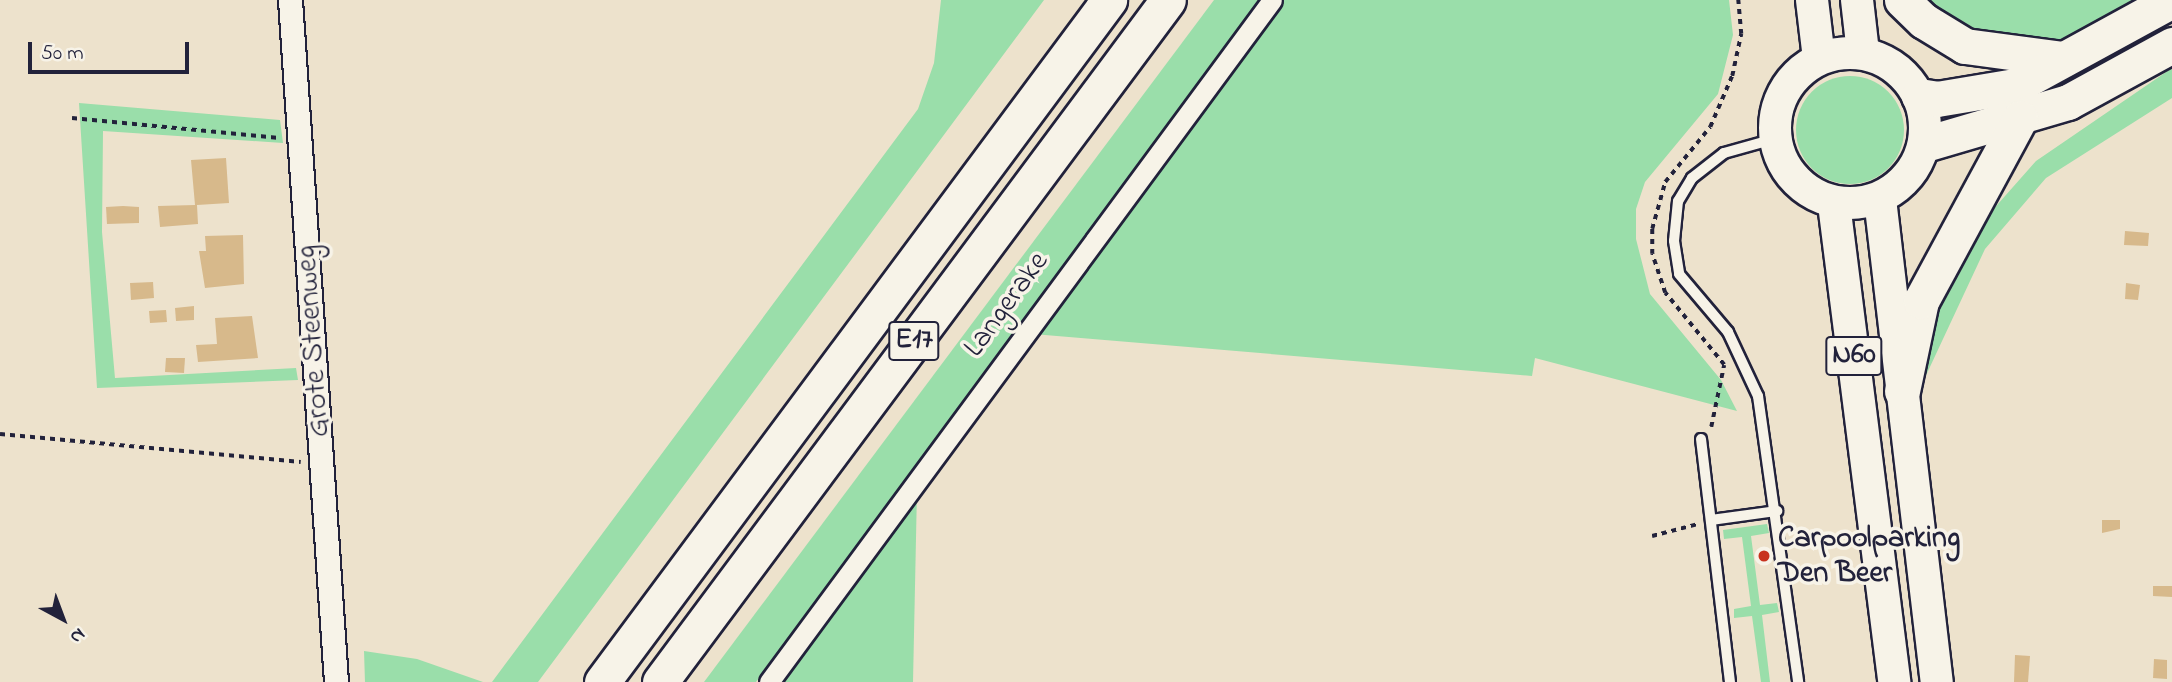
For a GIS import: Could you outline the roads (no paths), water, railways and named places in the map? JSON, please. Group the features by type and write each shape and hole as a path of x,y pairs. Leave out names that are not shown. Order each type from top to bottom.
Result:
{"highway":[{"path":"810,401 1084,0"},
{"name":"E17","path":"602,682 1110,0"},
{"name":"E17","path":"660,682 1168,0"},
{"path":"1812,0 1819,59"},
{"path":"1857,0 1863,53"},
{"path":"1902,0 1924,21 1965,46 2063,59"},
{"path":"1919,96 1937,99 2015,86 2172,0"},
{"path":"1925,144 2020,118 2113,81 2172,45"},
{"path":"1863,53 1905,75 1919,96 1925,144 1909,177 1880,199 1834,204 1806,191 1784,168 1774,138 1777,106 1788,87 1819,59 1863,53"},
{"path":"1902,391 1921,301 2020,118"},
{"name":"N60","path":"1880,199 1937,682"},
{"name":"N60","path":"1834,204 1894,682"}],"street":[{"name":"Grote Steenweg","path":"290,0 336,682"},
{"name":"Langerake","path":"769,682 1272,0"}],"lane":[{"path":"1774,138 1724,153 1692,178 1678,201 1674,241 1679,274 1745,360 1758,396 1777,511 1798,682"},
{"path":"1701,439 1730,682"},
{"path":"1711,520 1777,511"}],"place":[{"name":"Carpoolparking Den Beer","path":"1764,556"}]}
